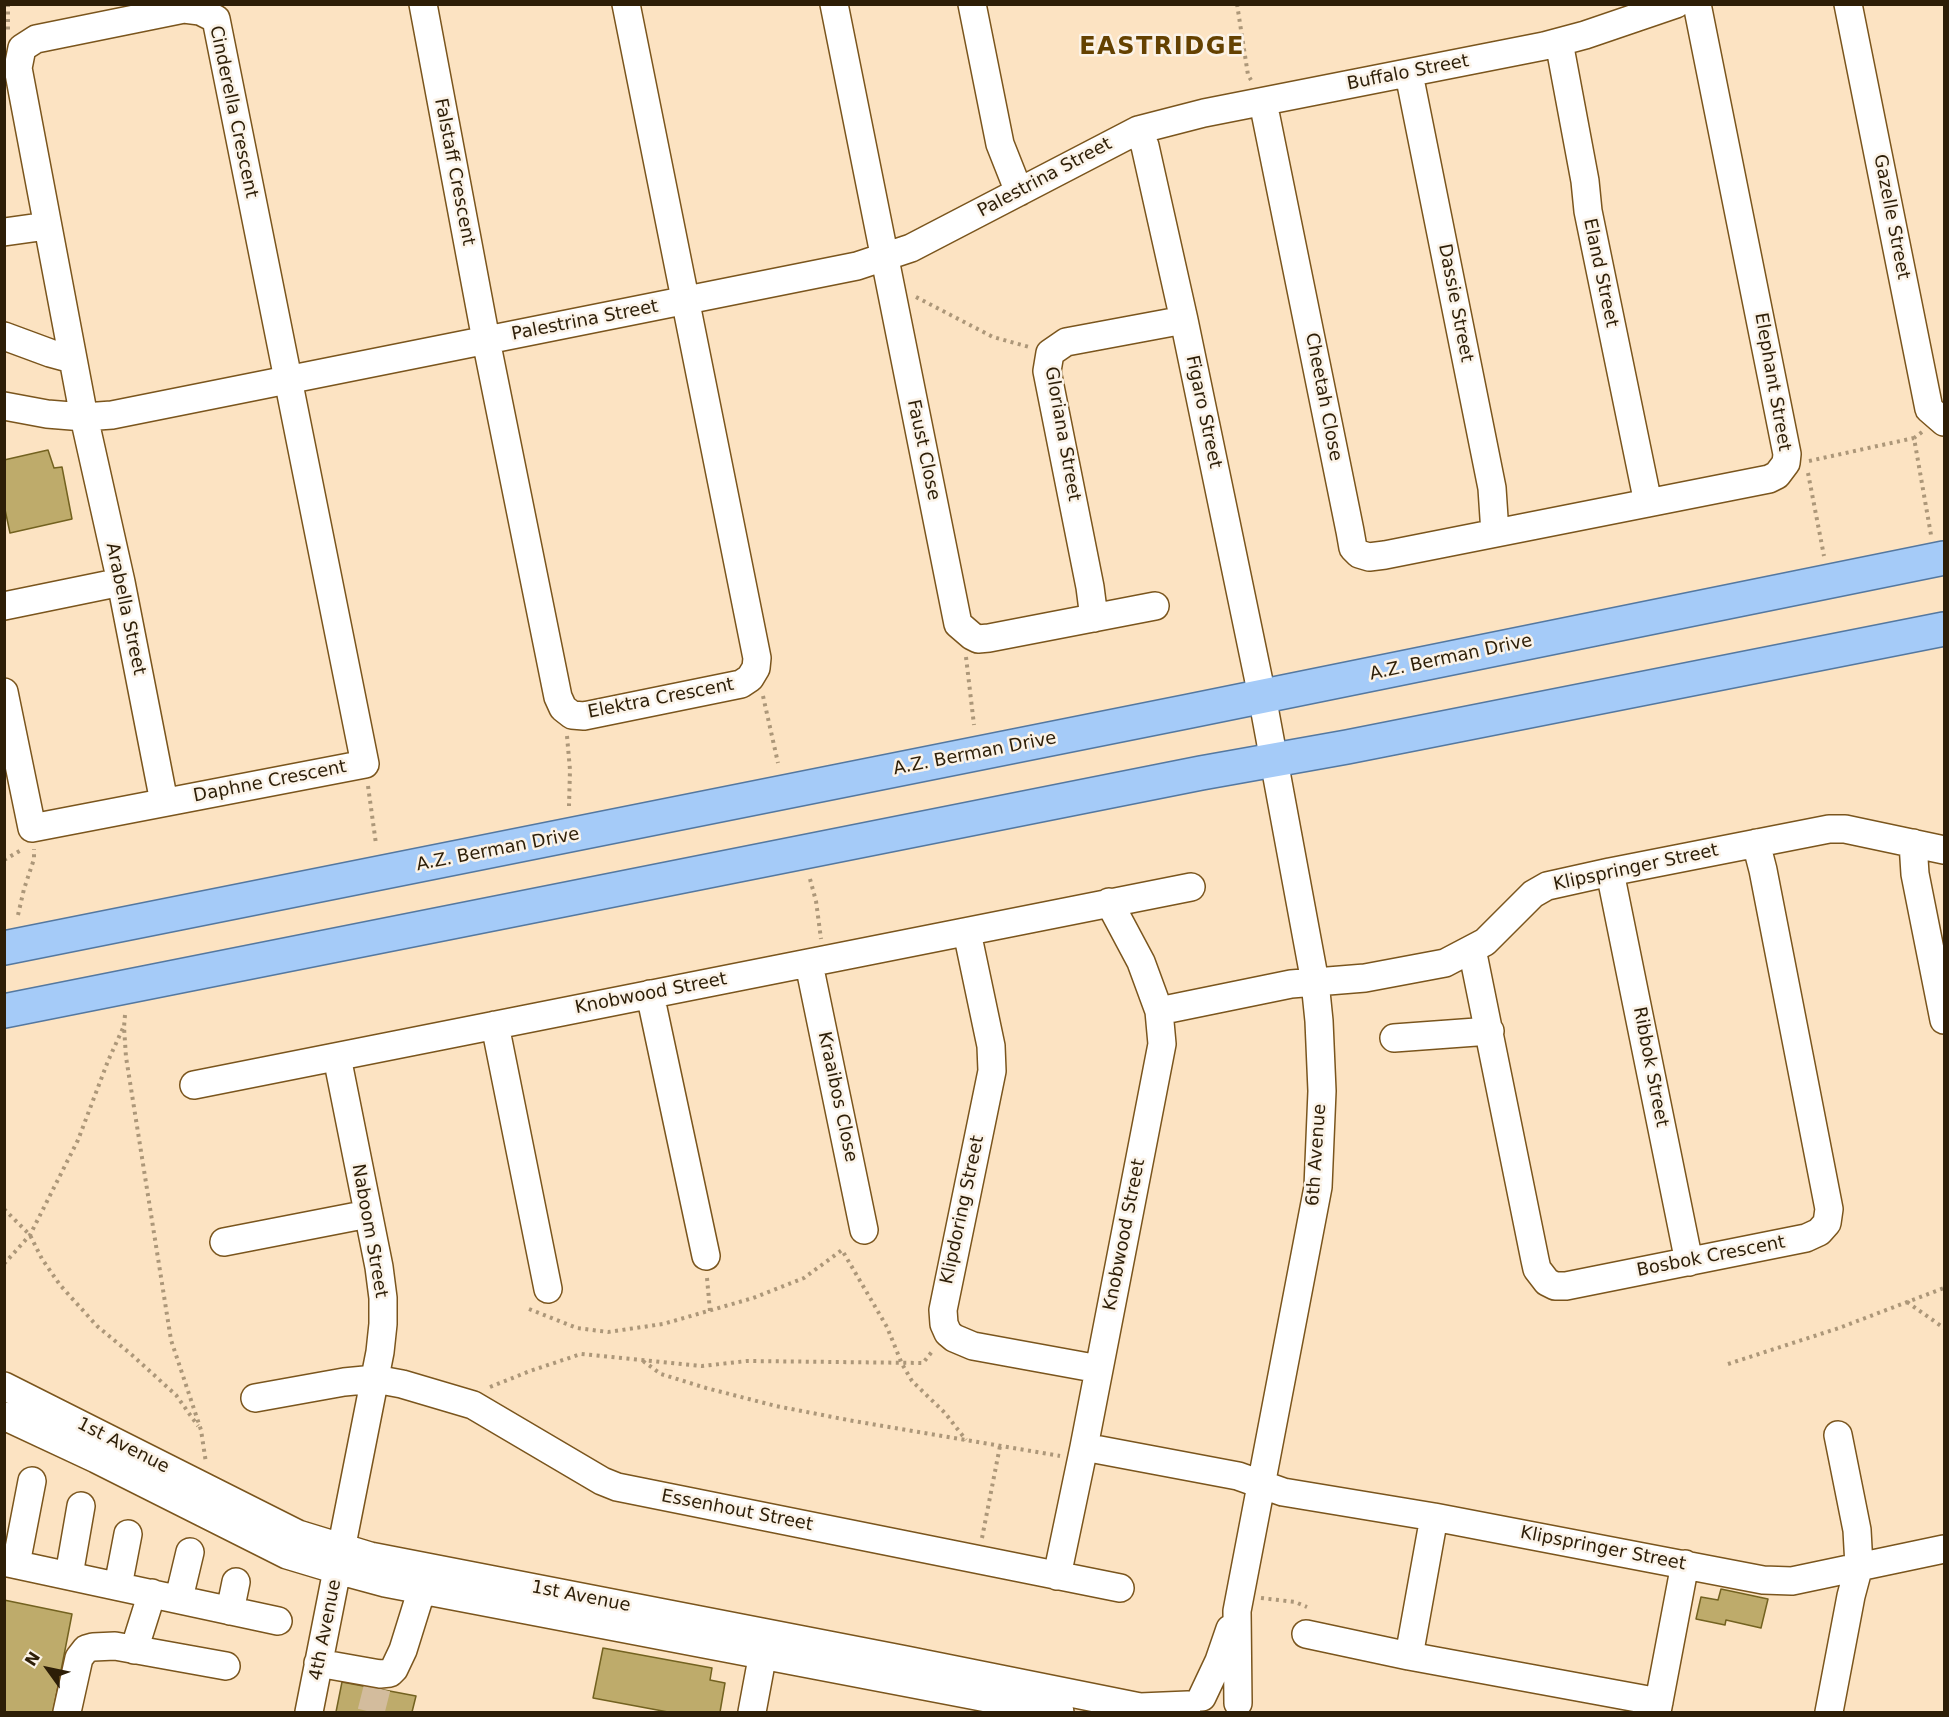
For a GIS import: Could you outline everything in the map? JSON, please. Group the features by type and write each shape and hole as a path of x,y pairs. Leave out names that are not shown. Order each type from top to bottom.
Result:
{"main road":[{"name":"A.Z. Berman Drive","path":"4,948 1262,696 1938,547"},
{"path":"4,1011 1944,629"}],"street":[{"name":"Falstaff Crescent","path":"423,4 486,340"},
{"path":"626,4 687,301"},
{"name":"Faust Close","path":"834,4 958,624 972,636"},
{"path":"972,4 1000,144 1019,192"},
{"name":"Buffalo Street","path":"1138,130 1204,113 1409,74 1559,42 1676,4"},
{"name":"Elephant Street","path":"1495,533 1768,479 1777,475 1785,463 1787,454 1697,4"},
{"name":"Gazelle Street","path":"1848,4 1929,409 1942,420"},
{"name":"Cinderella Crescent","path":"84,417 18,68 22,48 36,39 184,9 200,11 216,19 288,380"},
{"name":"Eland Street","path":"1559,42 1585,181 1588,211 1648,503"},
{"name":"Dassie Street","path":"1409,74 1492,488 1495,533"},
{"name":"Cheetah Close","path":"1263,102 1353,548 1359,554 1368,557 1495,533"},
{"name":"Palestrina Street","path":"4,406 47,414 84,417 112,415 857,266 886,269 911,248 1138,130"},
{"name":"Figaro Street","path":"1138,130 1145,146 1184,320 1262,696"},
{"path":"4,232 47,225"},
{"name":"Elektra Crescent","path":"486,340 558,697 563,708 572,715 584,716 741,684 750,678 756,668 757,658 687,301"},
{"name":"Gloriana Street","path":"1094,618 1090,587 1047,371 1050,353 1066,342 1184,320"},
{"path":"4,336 72,359"},
{"name":"Daphne Crescent","path":"4,692 32,828 365,764 288,380"},
{"name":"Arabella Street","path":"84,417 121,582 164,802"},
{"path":"4,606 121,582"},
{"path":"972,636 978,639 990,638 1155,606"},
{"name":"6th Avenue","path":"1242,1708 1248,1604 1261,1484 1318,1187 1322,1131 1322,1091 1315,982 1262,696"},
{"name":"Klipspringer Street","path":"1159,1011 1291,984 1365,978 1445,963 1485,942 1533,894 1547,886 1610,872 1829,829 1845,830 1944,850"},
{"name":"Bosbok Crescent","path":"1472,949 1535,1260 1542,1278 1555,1286 1566,1286 1806,1238 1819,1232 1827,1223 1829,1209 1756,843"},
{"path":"1913,843 1915,874 1944,1020"},
{"name":"Ribbok Street","path":"1610,872 1689,1262"},
{"name":"Knobwood Street","path":"194,1085 1191,887"},
{"name":"Knobwood Street","path":"1057,1576 1162,1044 1159,1011 1141,962 1109,902"},
{"name":"Klipdoring Street","path":"967,932 991,1047 992,1071 943,1310 944,1324 948,1333 954,1338 974,1346 1099,1370"},
{"name":"Kraaibos Close","path":"816,962 864,1230"},
{"path":"650,994 706,1256"},
{"path":"495,1024 548,1289"},
{"path":"1394,1038 1490,1031"},
{"name":"Naboom Street","path":"337,1057 383,1298 380,1352 340,1559"},
{"path":"224,1242 368,1214"},
{"name":"Essenhout Street","path":"255,1398 344,1382 375,1379 402,1384 473,1405 617,1487 1120,1588"},
{"name":"1st Avenue","path":"4,1386 298,1534 385,1583 1140,1707 1191,1705 1212,1695 1223,1696 1242,1708"},
{"name":"1st Avenue","path":"4,1416 96,1459 286,1554 340,1559 389,1560 1060,1713"},
{"path":"1828,1713 1859,1566 1857,1530 1838,1435"},
{"name":"Klipspringer Street","path":"1083,1453 1238,1476 1283,1492 1434,1517 1762,1580 1791,1581 1944,1549"},
{"path":"32,1481 10,1563 278,1621"},
{"path":"69,1575 81,1506"},
{"path":"1409,1656 1434,1517"},
{"path":"118,1586 128,1534"},
{"path":"178,1598 190,1552"},
{"name":"4th Avenue","path":"309,1713 340,1559"},
{"path":"1306,1634 1658,1708 1685,1564"},
{"path":"230,1611 236,1582"},
{"path":"318,1663 378,1681 390,1673 398,1661 422,1589"},
{"path":"134,1650 152,1593"},
{"name":"6th Avenue","path":"1191,1705 1219,1661 1248,1604"},
{"path":"752,1713 764,1644"},
{"path":"67,1713 82,1653 93,1647 134,1650 226,1666"}],"path":[{"path":"1237,4 1248,75 1263,102"},
{"path":"886,269 954,319 993,337 1050,353"},
{"path":"1824,556 1806,466 1809,460 1914,438 1942,420"},
{"path":"1914,438 1938,547"},
{"path":"972,636 966,656 974,724"},
{"path":"750,678 764,696 778,763"},
{"path":"569,806 570,770 566,739 572,715"},
{"path":"365,764 376,844"},
{"path":"18,915 34,859 34,843"},
{"path":"810,879 816,901 816,962"},
{"path":"125,1015 124,1027 138,1135 171,1340 201,1430 207,1473"},
{"path":"4,1264 30,1235 78,1140 108,1061 124,1027"},
{"path":"4,1209 30,1235 42,1259 60,1285 97,1326 176,1395 201,1430"},
{"path":"529,1309 577,1328 608,1332 663,1324 753,1298 804,1278 842,1250 887,1327 902,1364 912,1381 945,1413 966,1440"},
{"path":"706,1256 710,1311"},
{"path":"1728,1364 1839,1328 1944,1288"},
{"path":"1907,1302 1944,1328"},
{"path":"480,1391 581,1354 702,1366 747,1361 923,1363"},
{"path":"642,1360 661,1374 776,1406 1000,1446 1083,1453"},
{"path":"978,1560 1000,1446"},
{"path":"1248,1604 1295,1602 1307,1607"}],"building":[{"path":"48,450 54,468 62,467 72,519 10,533 4,505 4,460"},
{"path":"1721,1589 1768,1599 1761,1628 1726,1620 1725,1625 1696,1619 1701,1597 1718,1600"},
{"path":"4,1600 72,1614 53,1712 4,1712"},
{"path":"603,1648 712,1668 710,1680 725,1683 720,1712 668,1712 593,1698"},
{"path":"342,1682 416,1696 412,1712 336,1712"}],"tunnel":[{"path":"371,1712 377,1688"}],"district":[{"name":"EASTRIDGE","path":"1162,48"}]}
